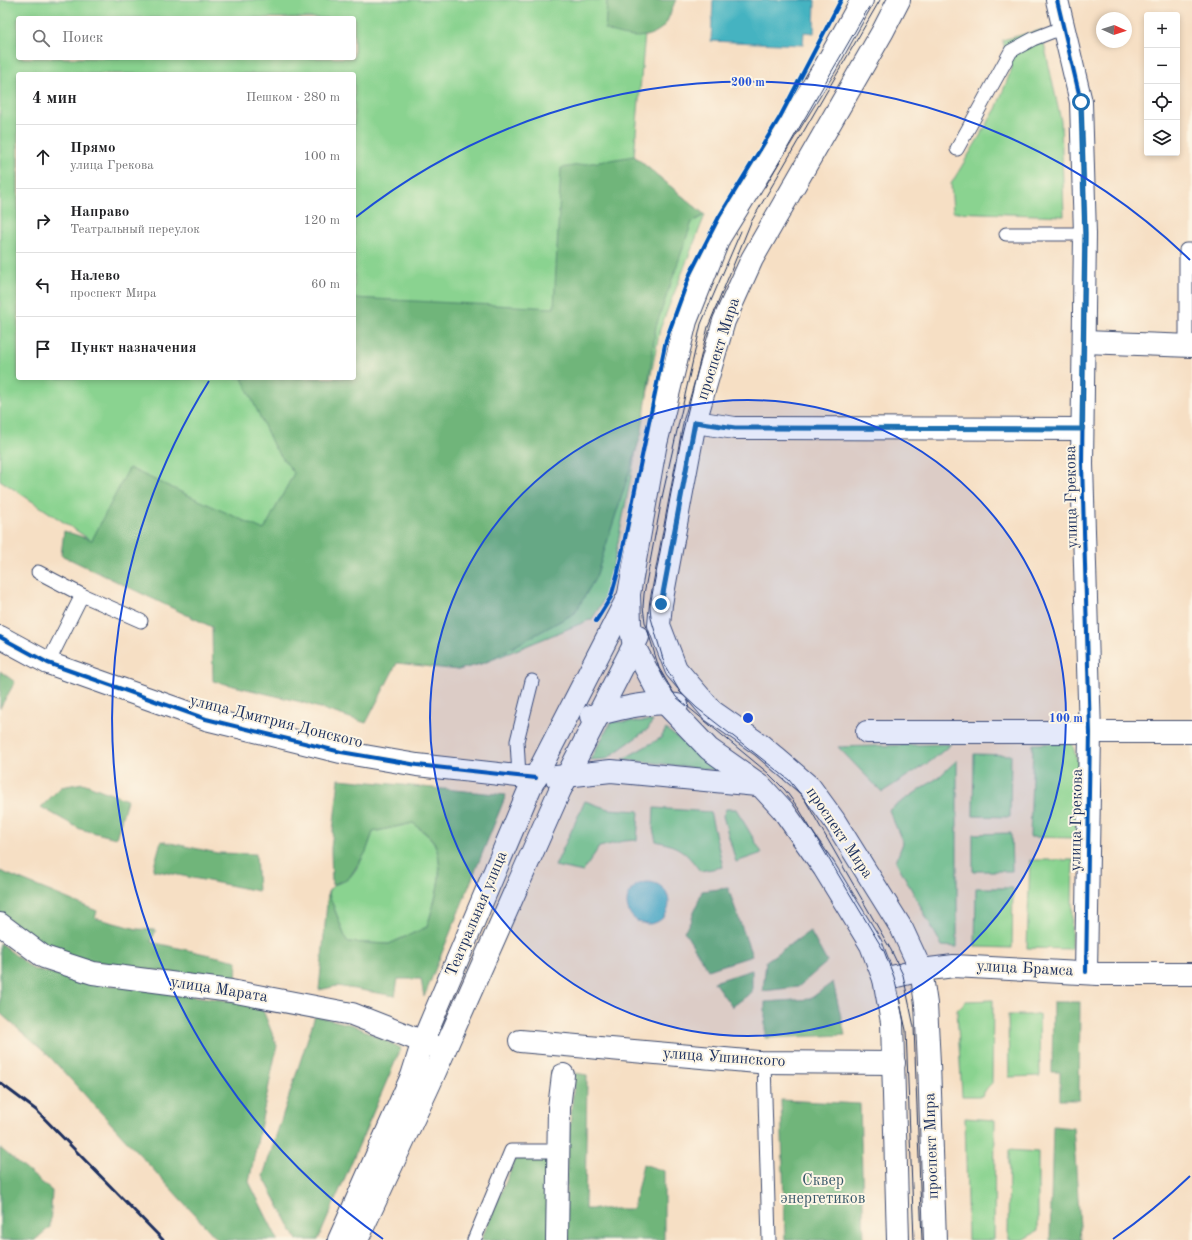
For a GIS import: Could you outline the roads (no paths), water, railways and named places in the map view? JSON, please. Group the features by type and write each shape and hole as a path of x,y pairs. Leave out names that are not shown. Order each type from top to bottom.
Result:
{"main road":[{"name":"проспект Мира","path":"862,0 826,65 720,238 686,321 655,448 629,594 630,624 634,646 666,704 709,749 760,785 783,810 824,868 871,945 884,979 892,1022 898,1240"},
{"name":"проспект Мира","path":"899,0 884,31 752,259 724,321 695,422 661,604 659,625 676,669 712,711 762,746 810,787 834,820 902,929 921,970 926,1004 929,1062 934,1240"},
{"name":"улица Грекова","path":"1057,0 1081,102 1085,234 1082,429 1090,734 1086,972"},
{"path":"1084,342 1189,346"},
{"path":"695,422 735,428 1082,429"},
{"name":"Театральная улица","path":"338,1240 412,1076 423,1041 527,777 564,723 629,594"},
{"name":"Театральная улица","path":"357,1240 444,1050 566,776 634,646 643,625 661,604"},
{"name":"улица Дмитрия Донского","path":"0,637 48,663 206,719 341,752 417,765 527,777 566,776 611,771 760,785"},
{"path":"564,723 621,709 666,704 712,711"},
{"path":"867,732 1090,734 1192,732"},
{"name":"улица Марата","path":"0,924 44,957 93,973 231,991 352,1014 444,1050"},
{"name":"улица Брамса","path":"884,979 921,970 954,966 1086,972 1192,974"},
{"name":"улица Ушинского","path":"520,1041 626,1052 764,1062 929,1062"},
{"path":"557,1240 560,1108 563,1075"}],"lane":[{"path":"957,149 1011,51 1033,39 1064,27"},
{"path":"1006,234 1085,234"},
{"path":"1189,346 1186,250 1192,250"},
{"path":"38,572 82,595 140,621"},
{"path":"48,663 82,595"},
{"path":"527,777 517,740 532,681"},
{"path":"764,1062 769,1240"},
{"path":"474,1240 511,1151 559,1151"}],"water":[{"path":"713,0 815,0 814,33 804,32 803,45 711,41"},
{"path":"648,882 663,888 669,903 663,918 648,924 633,918 627,903 633,888"}],"tram line":[{"path":"880,0 751,222 708,327 681,439 650,606 651,618 665,666 680,692 697,708 789,780 805,800 891,950 903,975 914,1027 922,1240"},
{"path":"765,187 869,7"},
{"path":"741,231 701,324 663,493 644,594 643,607 645,622 659,668 676,697 768,773 785,790 799,809 884,951 894,977 906,1030 914,1240"}],"railway":[{"path":"0,1083 36,1110 163,1240"}],"park label":[{"name":"Сквер энергетиков","path":"823,1190"}]}
